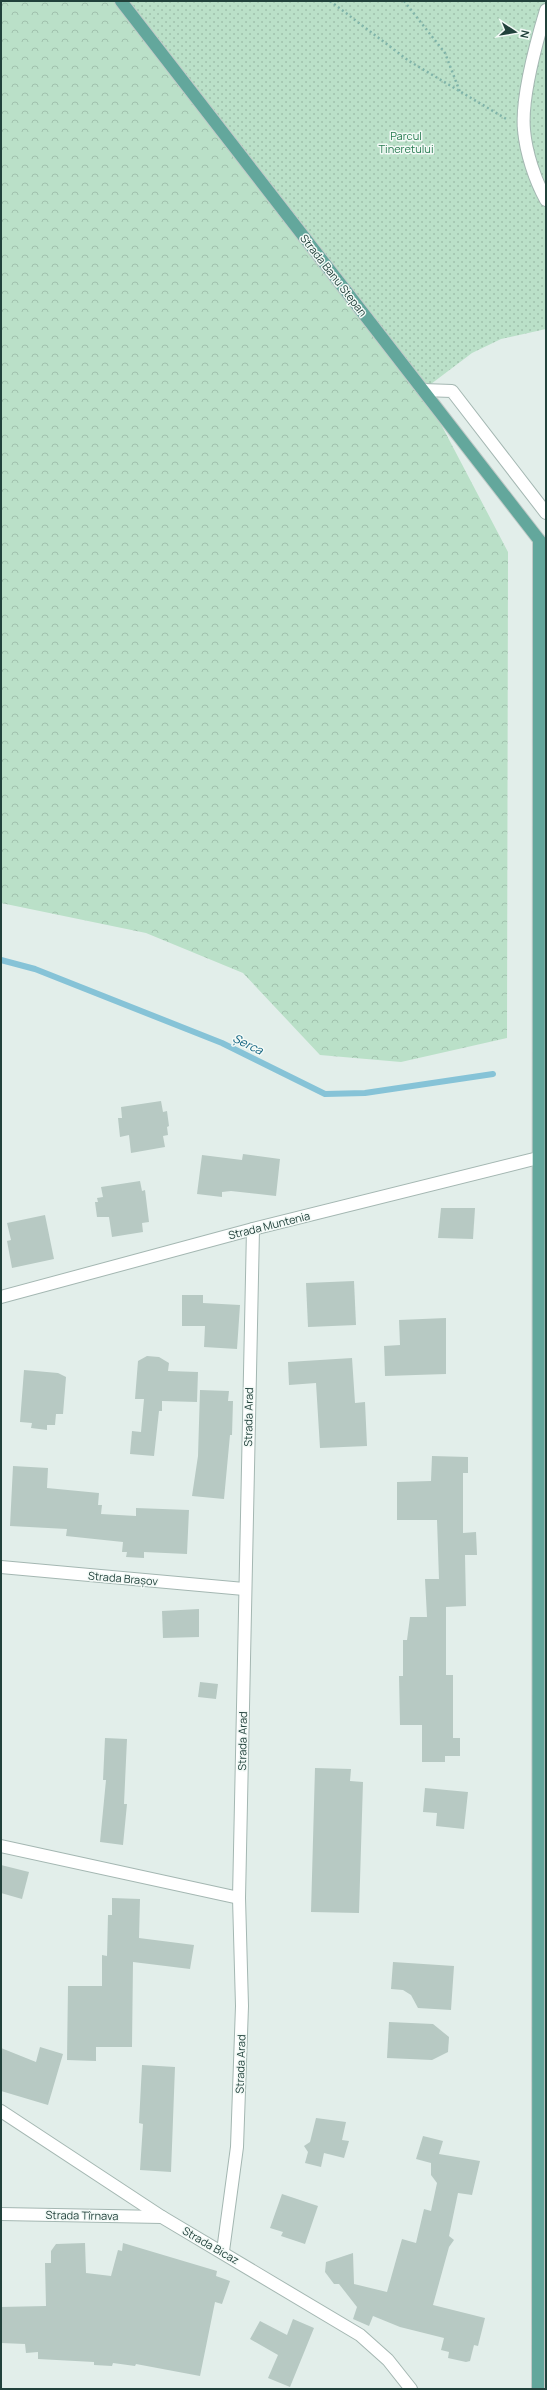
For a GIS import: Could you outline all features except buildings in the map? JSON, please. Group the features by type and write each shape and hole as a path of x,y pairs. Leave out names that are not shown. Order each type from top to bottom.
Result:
{"main road":[{"name":"Strada Banu Stepan","path":"121,1 542,545"},
{"path":"538,2389 542,1372 538,1158 542,545"}],"street":[{"path":"546,10 528,88 524,129 529,155 539,188 546,200"},
{"path":"423,390 452,391 546,513"},
{"name":"Strada Muntenia","path":"1,1297 253,1229 538,1158"},
{"name":"Strada Arad","path":"223,2251 237,2147 242,2006 240,1898 244,1589 253,1229"},
{"name":"Strada Brașov","path":"1,1567 244,1589"},
{"path":"1,1846 240,1898"},
{"name":"Strada Bicaz","path":"1,2111 162,2217 223,2251 360,2335 388,2360 410,2389"},
{"name":"Strada Tîrnava","path":"1,2214 162,2217"}],"path":[{"path":"330,1 409,61 460,93 524,129"},
{"path":"404,1 445,53 460,93"}],"green space":[{"path":"1,1 121,1 423,390 508,552 507,1038 401,1062 320,1055 243,973 146,933 1,903"},
{"name":"Parcul Tineretului","path":"121,1 546,1 546,329 501,339 472,353 423,390"}],"waterway":[{"name":"Șerca","path":"1,960 35,969 222,1043 325,1094 365,1093 493,1074"}]}
